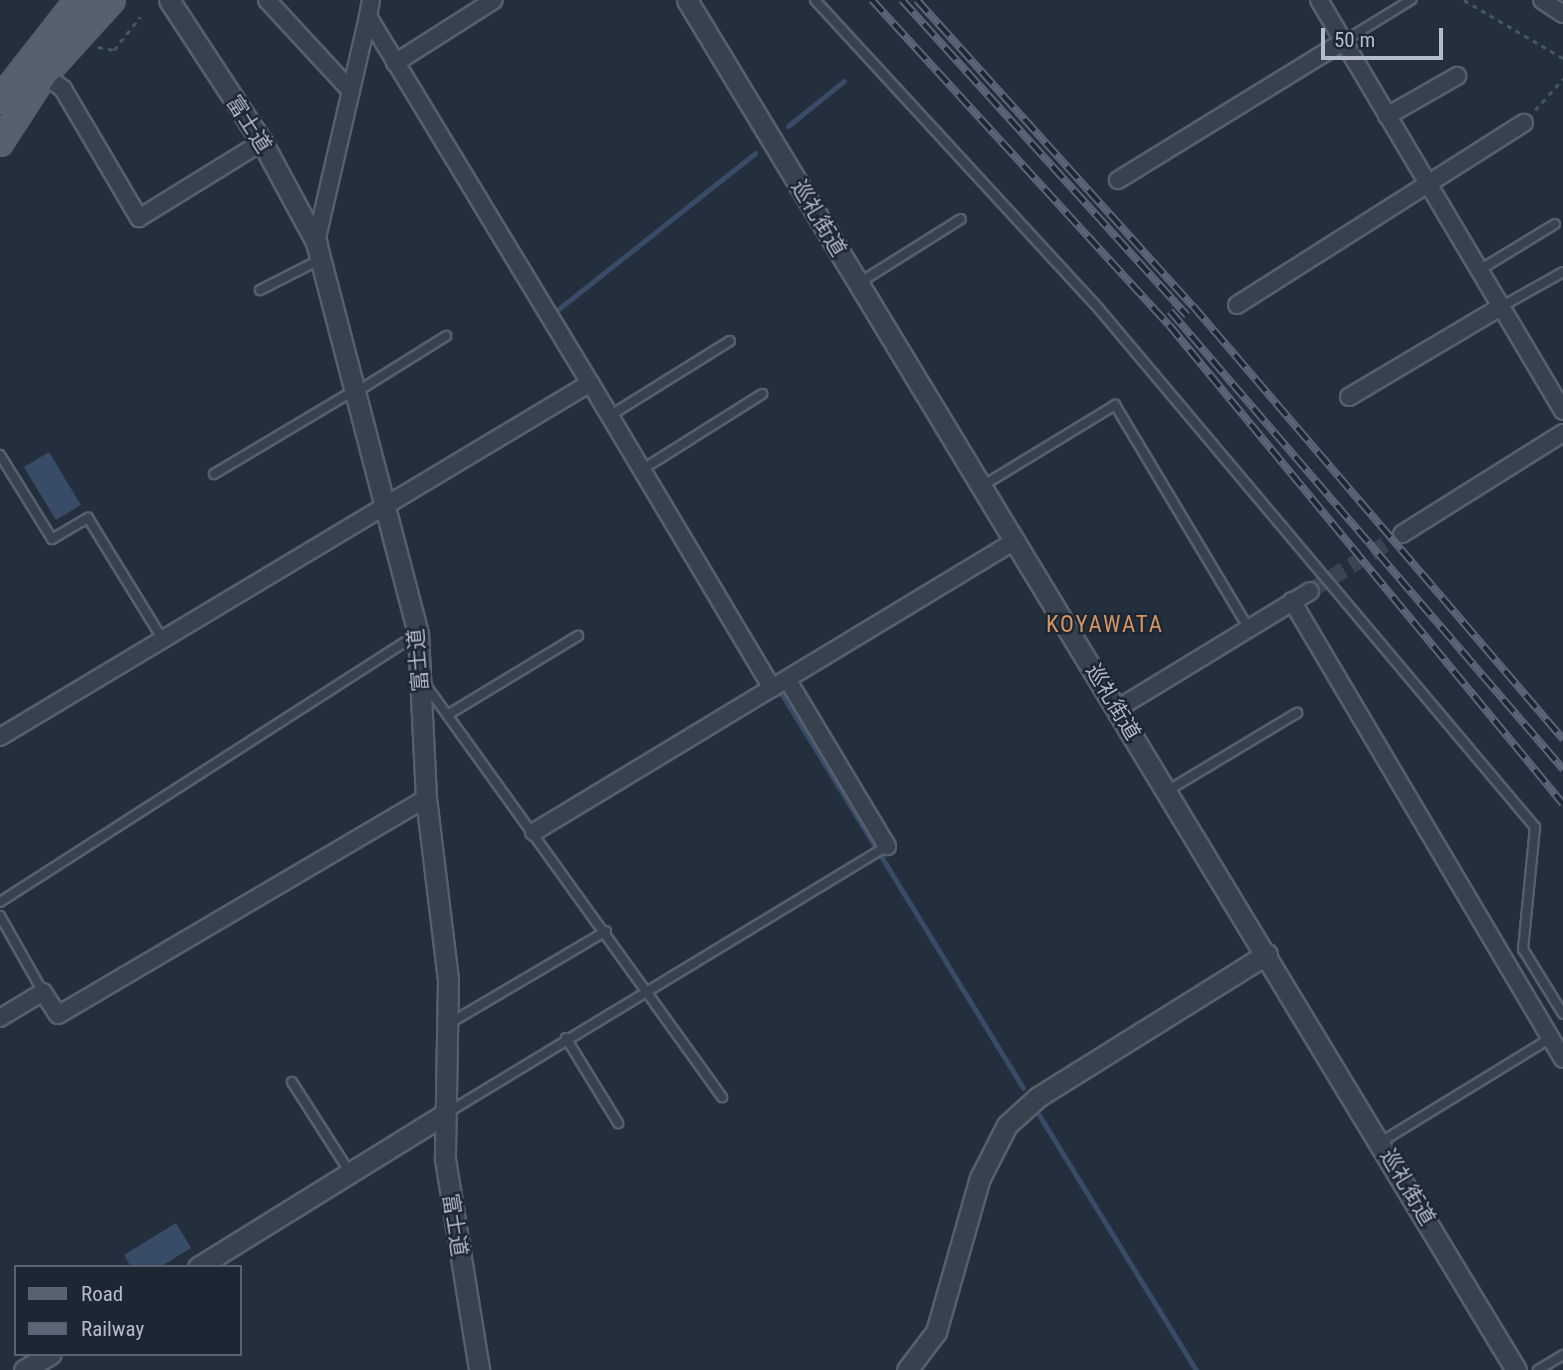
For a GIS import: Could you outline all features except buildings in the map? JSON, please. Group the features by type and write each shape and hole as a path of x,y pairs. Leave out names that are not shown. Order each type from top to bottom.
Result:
{"main road":[{"path":"0,100 78,0"},
{"path":"0,143 44,75 112,0"}],"street":[{"name":"富士道","path":"169,0 262,142 318,251 358,390 418,634 426,798 447,1024 445,1159 479,1370"},
{"path":"267,0 351,91"},
{"path":"395,63 494,0"},
{"name":"巡礼街道","path":"687,0 1381,1142 1516,1370"},
{"path":"1319,0 1499,308 1563,411"},
{"path":"1542,0 1563,14"},
{"path":"318,251 369,8"},
{"path":"369,8 395,63 643,468 772,688"},
{"path":"1118,180 1344,41"},
{"path":"44,75 63,89 139,218 262,142"},
{"path":"1387,117 1457,76"},
{"path":"1237,305 1524,123"},
{"path":"1349,397 1499,308"},
{"path":"0,737 590,383"},
{"path":"1402,534 1563,433"},
{"path":"534,832 1016,540"},
{"path":"1117,709 1310,591"},
{"path":"1292,601 1563,1059"},
{"path":"787,679 887,846"},
{"path":"0,1018 43,992 58,1015 426,798"},
{"path":"907,1370 936,1332 980,1178 1007,1125 1038,1097 1266,954"},
{"path":"201,1265 445,1114"},
{"path":"23,1370 48,1356"}],"lane":[{"path":"815,0 1102,313 1535,827 1523,948 1563,1014"},
{"path":"1344,41 1411,0"},
{"path":"859,283 961,219"},
{"path":"1478,271 1555,224"},
{"path":"260,289 318,251"},
{"path":"1499,308 1563,272"},
{"path":"214,474 446,335"},
{"path":"611,415 730,341"},
{"path":"643,468 762,394"},
{"path":"982,486 1115,405 1248,627"},
{"path":"0,455 52,539 88,518 163,640"},
{"path":"0,902 418,634"},
{"path":"449,715 578,636"},
{"path":"420,678 606,931 722,1097"},
{"path":"1167,791 1297,713"},
{"path":"445,1114 566,1038 887,846"},
{"path":"0,916 43,992"},
{"path":"447,1024 606,931"},
{"path":"566,1038 618,1123"},
{"path":"1381,1142 1551,1038"},
{"path":"292,1082 349,1171"},
{"path":"1538,1370 1563,1355"}],"path":[{"path":"1464,0 1563,58"},
{"path":"98,42 99,49 114,50 140,17"},
{"path":"1524,123 1563,79"}],"water":[{"path":"49,452 81,505 56,520 24,467"},
{"path":"176,1223 191,1248 163,1265 130,1265 124,1255"}],"waterway":[{"path":"788,126 844,81"},
{"path":"612,405 556,311 755,153"},
{"path":"778,688 1023,1088"},
{"path":"1039,1115 1196,1370"}],"tunnel":[{"path":"1310,591 1402,534"}],"railway":[{"path":"872,0 1169,325 1563,804"},
{"path":"902,0 1187,315"},
{"path":"917,0 1193,306 1563,739"},
{"path":"1170,311 1563,769"}],"district":[{"name":"KOYAWATA","path":"1105,625"}]}
